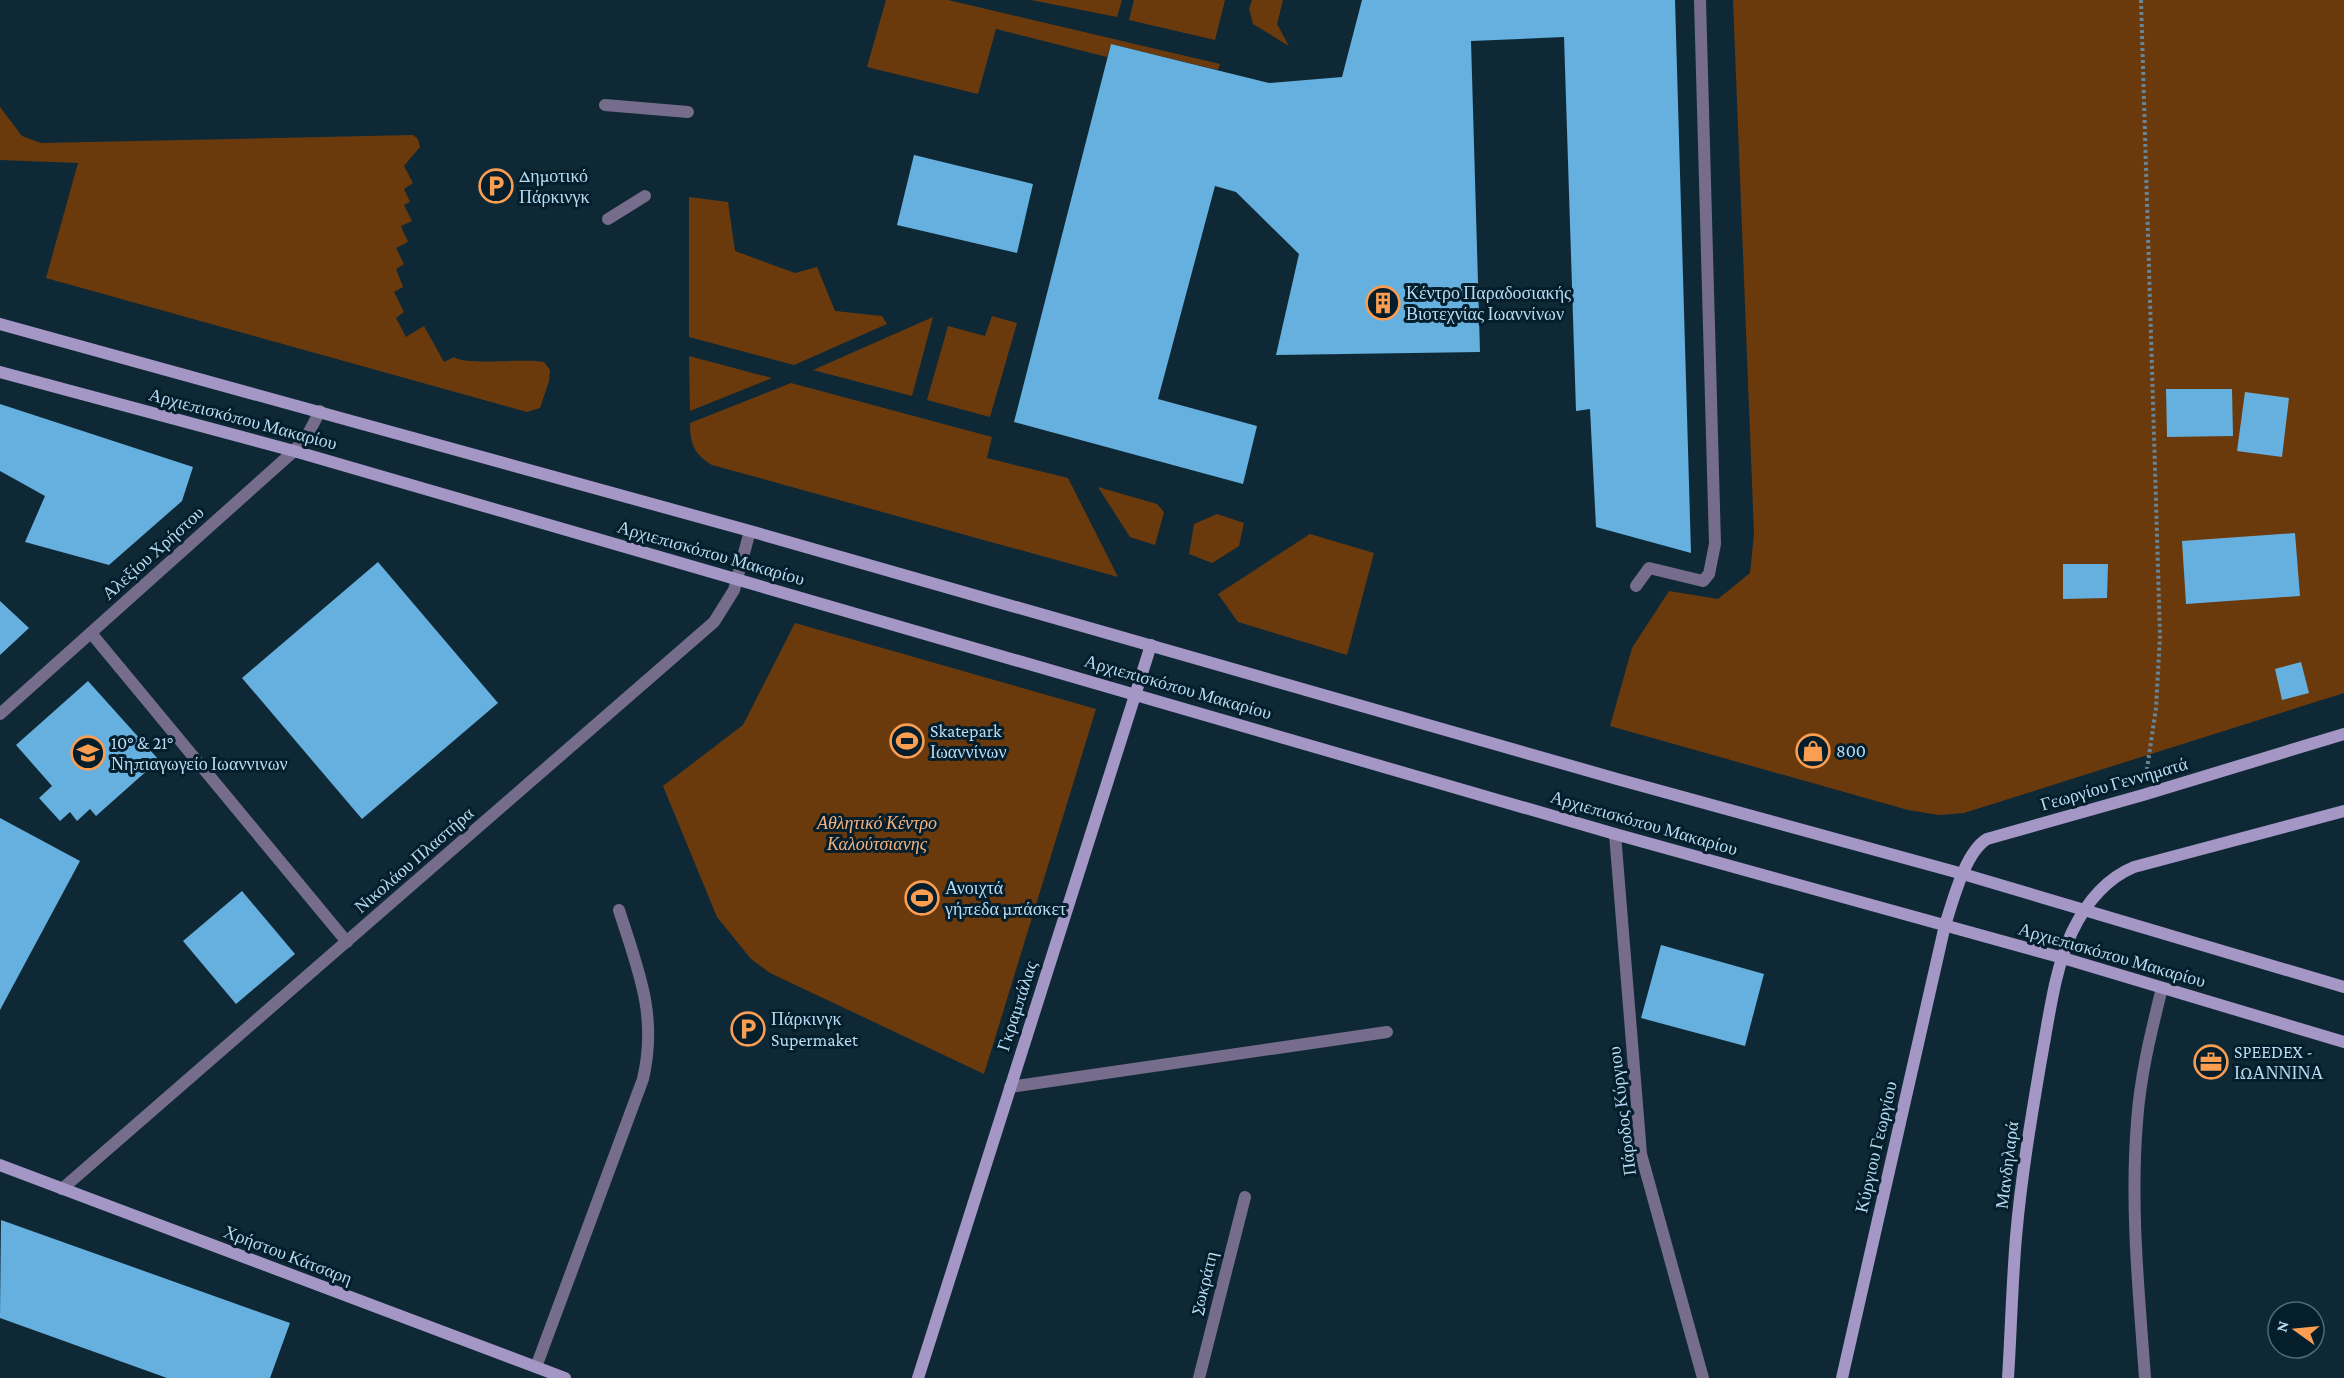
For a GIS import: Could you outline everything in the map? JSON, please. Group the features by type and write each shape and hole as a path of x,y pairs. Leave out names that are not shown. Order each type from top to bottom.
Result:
{"main road":[{"name":"Αρχιεπισκόπου Μακαρίου","path":"0,324 750,531 1617,779 1963,874 2344,987"},
{"name":"Αρχιεπισκόπου Μακαρίου","path":"0,372 294,451 1615,834 2063,958 2344,1042"},
{"name":"Γκραμπάλας","path":"918,1378 1150,645"},
{"name":"Γεωργίου Γεννηματά","path":"1945,925 1963,874 1977,848 1987,839 2143,795 2344,734"},
{"path":"2084,911 2096,894 2120,873 2134,867 2344,811"},
{"name":"Μανδηλαρά","path":"2008,1378 2016,1236 2030,1126 2046,1030 2063,958 2072,933 2084,911"},
{"name":"Κύργιου Γεωργίου","path":"1842,1378 1945,925"},
{"name":"Χρήστου Κάτσαρη","path":"0,1165 565,1378"}],"street":[{"path":"1636,586 1649,568 1703,581 1708,574 1714,544 1700,0"},
{"path":"605,105 688,112"},
{"path":"608,219 645,196"},
{"name":"Αλεξίου Χρήστου","path":"0,714 294,451 308,434 320,411"},
{"name":"Νικολάου Πλαστήρα","path":"62,1190 714,622 734,590 750,531"},
{"path":"91,633 346,942"},
{"name":"Πάροδος Κύργιου","path":"1615,834 1641,1154 1703,1378"},
{"path":"536,1367 643,1079 647,1062 649,1022 645,991 619,910"},
{"path":"2145,1378 2135,1235 2137,1122 2148,1045 2162,988"},
{"path":"1010,1087 1387,1032"},
{"name":"Σωκράτη","path":"1199,1378 1245,1197"}],"path":[{"path":"2141,0 2160,636 2156,708 2143,795"}],"green space":[{"path":"886,0 948,0 1220,64 1218,70 1111,44 1107,57 996,29 978,94 867,67"},
{"path":"1031,0 1122,0 1117,17"},
{"path":"1134,0 1225,0 1215,40 1129,20"},
{"path":"1252,0 1283,0 1277,24 1289,46 1253,24 1249,9"},
{"path":"1733,0 2344,0 2344,693 1964,813 1939,815 1908,810 1610,726 1632,648 1669,591 1718,599 1750,573 1754,534"},
{"path":"0,107 22,136 41,143 413,135 418,139 420,147 404,166 413,183 404,189 410,202 404,205 412,221 401,226 408,242 396,248 404,264 396,269 403,287 394,292 404,312 396,318 406,337 424,326 444,362 454,357 470,361 544,362 550,370 549,381 540,408 527,412 46,278 78,163 0,160"},
{"path":"689,197 728,202 735,251 795,273 817,267 835,311 882,316 887,324 794,365 689,337"},
{"path":"992,316 1017,323 990,417 927,400 948,326 985,336"},
{"path":"933,317 912,396 813,370"},
{"path":"689,356 772,378 690,411"},
{"path":"791,383 992,437 987,458 1068,478 1118,577 712,465 694,448 690,423"},
{"path":"1098,487 1157,504 1164,512 1155,545 1130,537"},
{"path":"1217,514 1244,523 1239,546 1212,563 1189,554 1194,524"},
{"path":"1310,534 1374,553 1347,655 1238,622 1218,594"},
{"name":"Αθλητικό Κέντρο Καλούτσιανης","path":"795,623 1096,709 984,1074 770,973 751,959 717,917 663,786 743,725"}],"building":[{"name":"Κέντρο Παραδοσιακής Βιοτεχνίας Ιωαννίνων","path":"1362,0 1675,0 1691,553 1596,527 1590,409 1576,411 1564,37 1471,41 1480,352 1276,355 1299,254 1236,192 1215,186 1158,399 1257,426 1243,484 1014,422 1111,44 1269,83 1342,77"},
{"path":"914,155 1033,184 1017,253 897,225"},
{"path":"2166,389 2232,389 2233,436 2167,437"},
{"path":"2245,392 2289,398 2282,457 2237,451"},
{"path":"0,404 193,467 182,501 109,565 25,542 45,496 0,471"},
{"path":"2295,533 2300,596 2186,604 2182,541"},
{"path":"378,562 498,703 362,819 242,678"},
{"path":"2063,564 2108,564 2107,598 2063,599"},
{"path":"0,601 29,628 0,655"},
{"path":"2301,662 2309,693 2282,700 2275,669"},
{"name":"10° & 21° Νηπιαγωγείο Ιωαννινων","path":"88,681 159,760 96,816 90,809 77,821 70,812 60,821 39,798 52,786 16,745"},
{"path":"0,818 80,861 0,1010"},
{"path":"242,891 295,954 236,1004 183,941"},
{"path":"1661,945 1764,974 1745,1046 1641,1018"},
{"path":"1,1220 290,1323 270,1378 167,1378 0,1318"}],"place":[{"name":"Δημοτικό Πάρκινγκ","path":"496,186"},
{"name":"Κέντρο Παραδοσιακής Βιοτεχνίας Ιωαννίνων","path":"1383,303"},
{"name":"Skatepark Ιωαννίνων","path":"907,741"},
{"name":"800","path":"1813,751"},
{"name":"10° & 21° Νηπιαγωγείο Ιωαννινων","path":"88,753"},
{"name":"Ανοιχτά γήπεδα μπάσκετ","path":"922,898"},
{"name":"Πάρκινγκ Supermaket","path":"748,1029"},
{"name":"SPEEDEX - ΙΩΑΝΝΙΝΑ","path":"2211,1062"}]}
